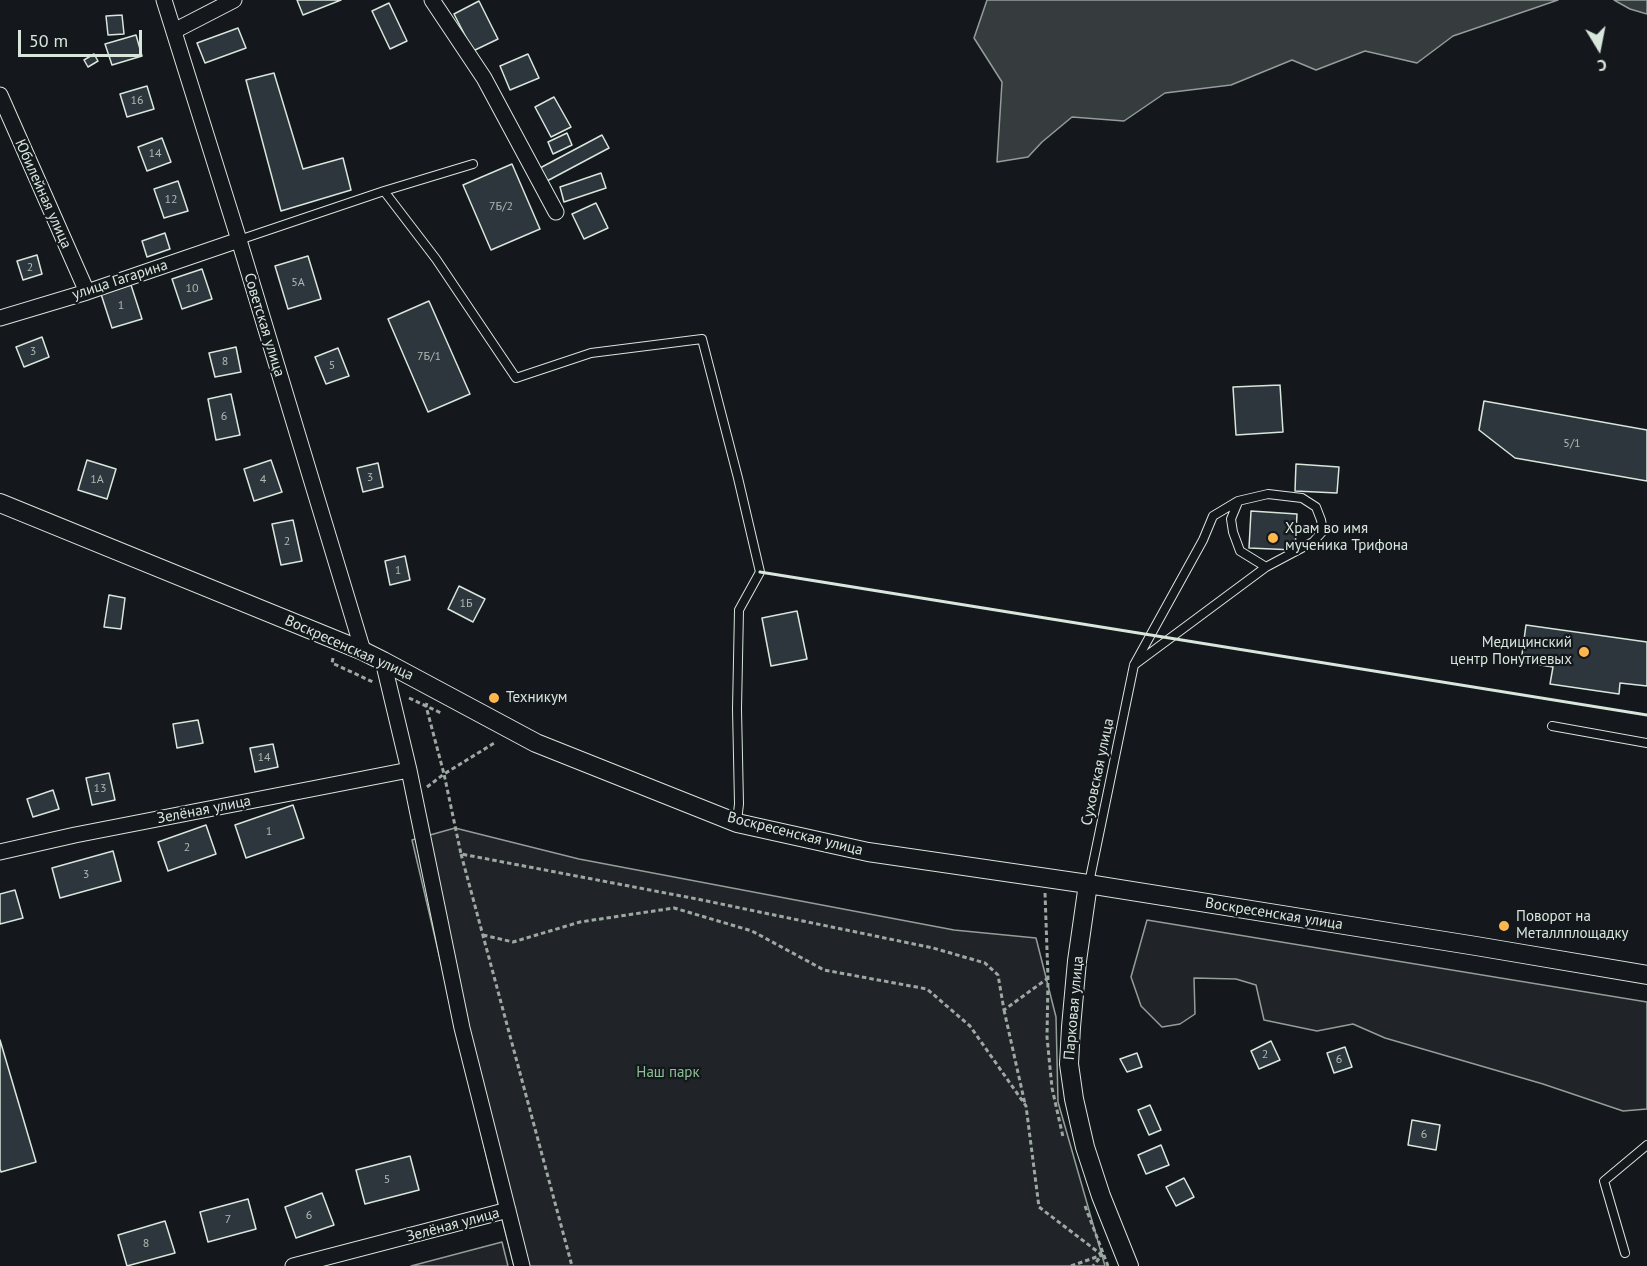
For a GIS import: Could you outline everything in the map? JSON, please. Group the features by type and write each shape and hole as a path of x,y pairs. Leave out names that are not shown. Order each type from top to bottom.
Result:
{"street":[{"name":"Советская улица","path":"164,0 363,651"},
{"path":"174,31 234,0"},
{"path":"432,0 484,78 556,212"},
{"name":"Юбилейная улица","path":"0,95 87,292"},
{"name":"улица Гагарина","path":"0,318 87,292 239,240"},
{"name":"Воскресенская улица","path":"0,503 340,641 383,660 536,743 737,823 868,852 1088,884 1647,975"},
{"path":"383,660 409,771 462,1028 522,1266"},
{"name":"Зелёная улица","path":"0,852 75,835 409,771"},
{"name":"Парковая улица","path":"1088,884 1077,961 1069,1064 1085,1147 1101,1196 1129,1266"},
{"name":"Зелёная улица","path":"294,1266 508,1210"}],"lane":[{"path":"239,240 384,191 473,164"},
{"path":"384,191 436,260 516,378 591,353 702,339 760,572 739,610 737,709 739,804 737,823"},
{"path":"1134,664 1266,567 1313,542 1323,531 1316,507 1302,498 1268,494 1238,501 1231,519 1240,551 1266,567"},
{"name":"Суховская улица","path":"1088,884 1134,664 1203,540 1213,516 1238,501"},
{"path":"1552,726 1647,743"},
{"path":"1625,1253 1604,1181 1647,1145"}],"path":[{"path":"340,641 332,663 446,716"},
{"path":"435,688 426,706 444,774 461,854 572,1266"},
{"path":"414,798 444,774 497,741 487,736"},
{"path":"461,854 697,899 943,951 985,963 998,975 1026,1106 1039,1207 1102,1255"},
{"path":"483,935 513,942 580,922 674,908 752,931 824,969 927,989 970,1026 1026,1106"},
{"path":"1004,1010 1048,978"},
{"path":"1071,1266 1102,1255"},
{"path":"1094,1266 1102,1255"}],"green space":[{"name":"Наш парк","path":"455,828 579,859 954,930 1036,938 1056,1017 1058,1102 1105,1266 514,1266 412,840"},
{"path":"1147,920 1647,1002 1647,1109 1623,1111 1543,1084 1385,1038 1353,1024 1317,1031 1264,1020 1256,985 1236,979 1194,978 1195,1014 1180,1024 1162,1027 1141,1006 1131,977"},
{"path":"502,1242 508,1266 411,1266"}],"shaded area":[{"path":"987,0 1558,0 1453,36 1417,63 1365,51 1316,70 1292,60 1231,85 1165,93 1124,121 1072,117 1028,157 997,162 1002,82 974,38"},
{"path":"1614,0 1647,0 1647,14 1630,9"}],"building":[{"path":"297,0 341,0 303,15"},
{"path":"479,1 498,39 473,51 454,14"},
{"path":"389,3 407,41 390,49 372,11"},
{"path":"122,15 124,34 108,35 106,16"},
{"path":"238,28 246,48 205,63 197,43"},
{"path":"136,35 142,56 112,65 105,44"},
{"path":"94,54 98,61 88,67 84,60"},
{"path":"528,54 539,78 510,90 500,66"},
{"path":"274,73 303,169 343,158 351,190 281,211 246,80"},
{"path":"147,86 154,109 127,117 120,94"},
{"path":"554,97 571,127 551,137 535,107"},
{"path":"567,133 572,145 553,154 548,142"},
{"path":"602,135 609,148 547,181 540,168"},
{"path":"162,138 171,162 147,171 138,147"},
{"path":"512,164 540,229 491,250 463,185"},
{"path":"601,173 606,188 564,202 560,187"},
{"path":"178,181 188,211 164,218 154,189"},
{"path":"596,203 608,228 584,239 572,214"},
{"path":"165,233 170,249 147,257 142,241"},
{"path":"37,255 42,274 23,280 17,261"},
{"path":"308,256 321,299 288,309 275,266"},
{"path":"202,269 212,299 182,309 172,279"},
{"path":"131,285 142,319 112,328 101,294"},
{"path":"429,301 470,394 428,412 388,319"},
{"path":"42,337 49,357 24,367 16,347"},
{"path":"236,347 241,372 215,377 209,353"},
{"path":"338,348 349,376 326,384 315,357"},
{"path":"1280,385 1283,432 1236,435 1233,387"},
{"path":"231,394 240,435 216,440 208,399"},
{"path":"1484,401 1647,430 1647,481 1515,458 1479,430"},
{"path":"87,460 116,469 107,499 78,490"},
{"path":"271,460 282,492 254,501 244,469"},
{"path":"378,463 383,487 363,492 357,468"},
{"path":"1296,464 1339,467 1337,493 1295,491"},
{"name":"Храм во имя мученика Трифона","path":"1251,511 1297,514 1295,550 1249,548"},
{"path":"293,520 302,561 281,565 272,524"},
{"path":"405,556 410,580 390,585 385,561"},
{"path":"459,586 485,599 473,622 448,609"},
{"path":"109,595 125,598 121,629 104,627"},
{"path":"797,611 807,659 771,666 762,618"},
{"name":"Медицинский центр Понутиевых","path":"1526,625 1647,642 1647,686 1620,683 1619,694 1550,684 1553,667 1521,662"},
{"path":"198,720 203,743 177,748 173,724"},
{"path":"273,744 278,767 255,772 250,748"},
{"path":"109,773 115,800 92,805 86,778"},
{"path":"53,790 59,809 33,817 27,799"},
{"path":"293,805 304,838 246,858 235,825"},
{"path":"206,825 216,854 168,871 158,842"},
{"path":"113,851 121,881 60,898 52,868"},
{"path":"15,890 23,918 0,924 0,894"},
{"path":"0,1040 36,1162 1,1172 0,1169"},
{"path":"1271,1041 1280,1060 1259,1069 1251,1051"},
{"path":"1345,1047 1352,1067 1334,1073 1327,1053"},
{"path":"1137,1053 1142,1067 1127,1072 1120,1059"},
{"path":"1150,1105 1161,1130 1149,1135 1138,1110"},
{"path":"1412,1120 1440,1125 1436,1150 1408,1145"},
{"path":"1161,1145 1169,1165 1146,1174 1138,1155"},
{"path":"410,1156 419,1190 365,1204 356,1170"},
{"path":"1184,1178 1194,1197 1176,1206 1166,1187"},
{"path":"322,1193 334,1225 296,1238 285,1207"},
{"path":"248,1199 256,1229 208,1242 200,1212"},
{"path":"165,1221 175,1253 127,1266 118,1235"}],"wall":[{"path":"760,572 1647,715"}],"place":[{"name":"Храм во имя мученика Трифона","path":"1273,538"},
{"name":"Медицинский центр Понутиевых","path":"1584,652"},
{"name":"Техникум","path":"494,698"},
{"name":"Поворот на Металлплощадку","path":"1504,926"}]}
